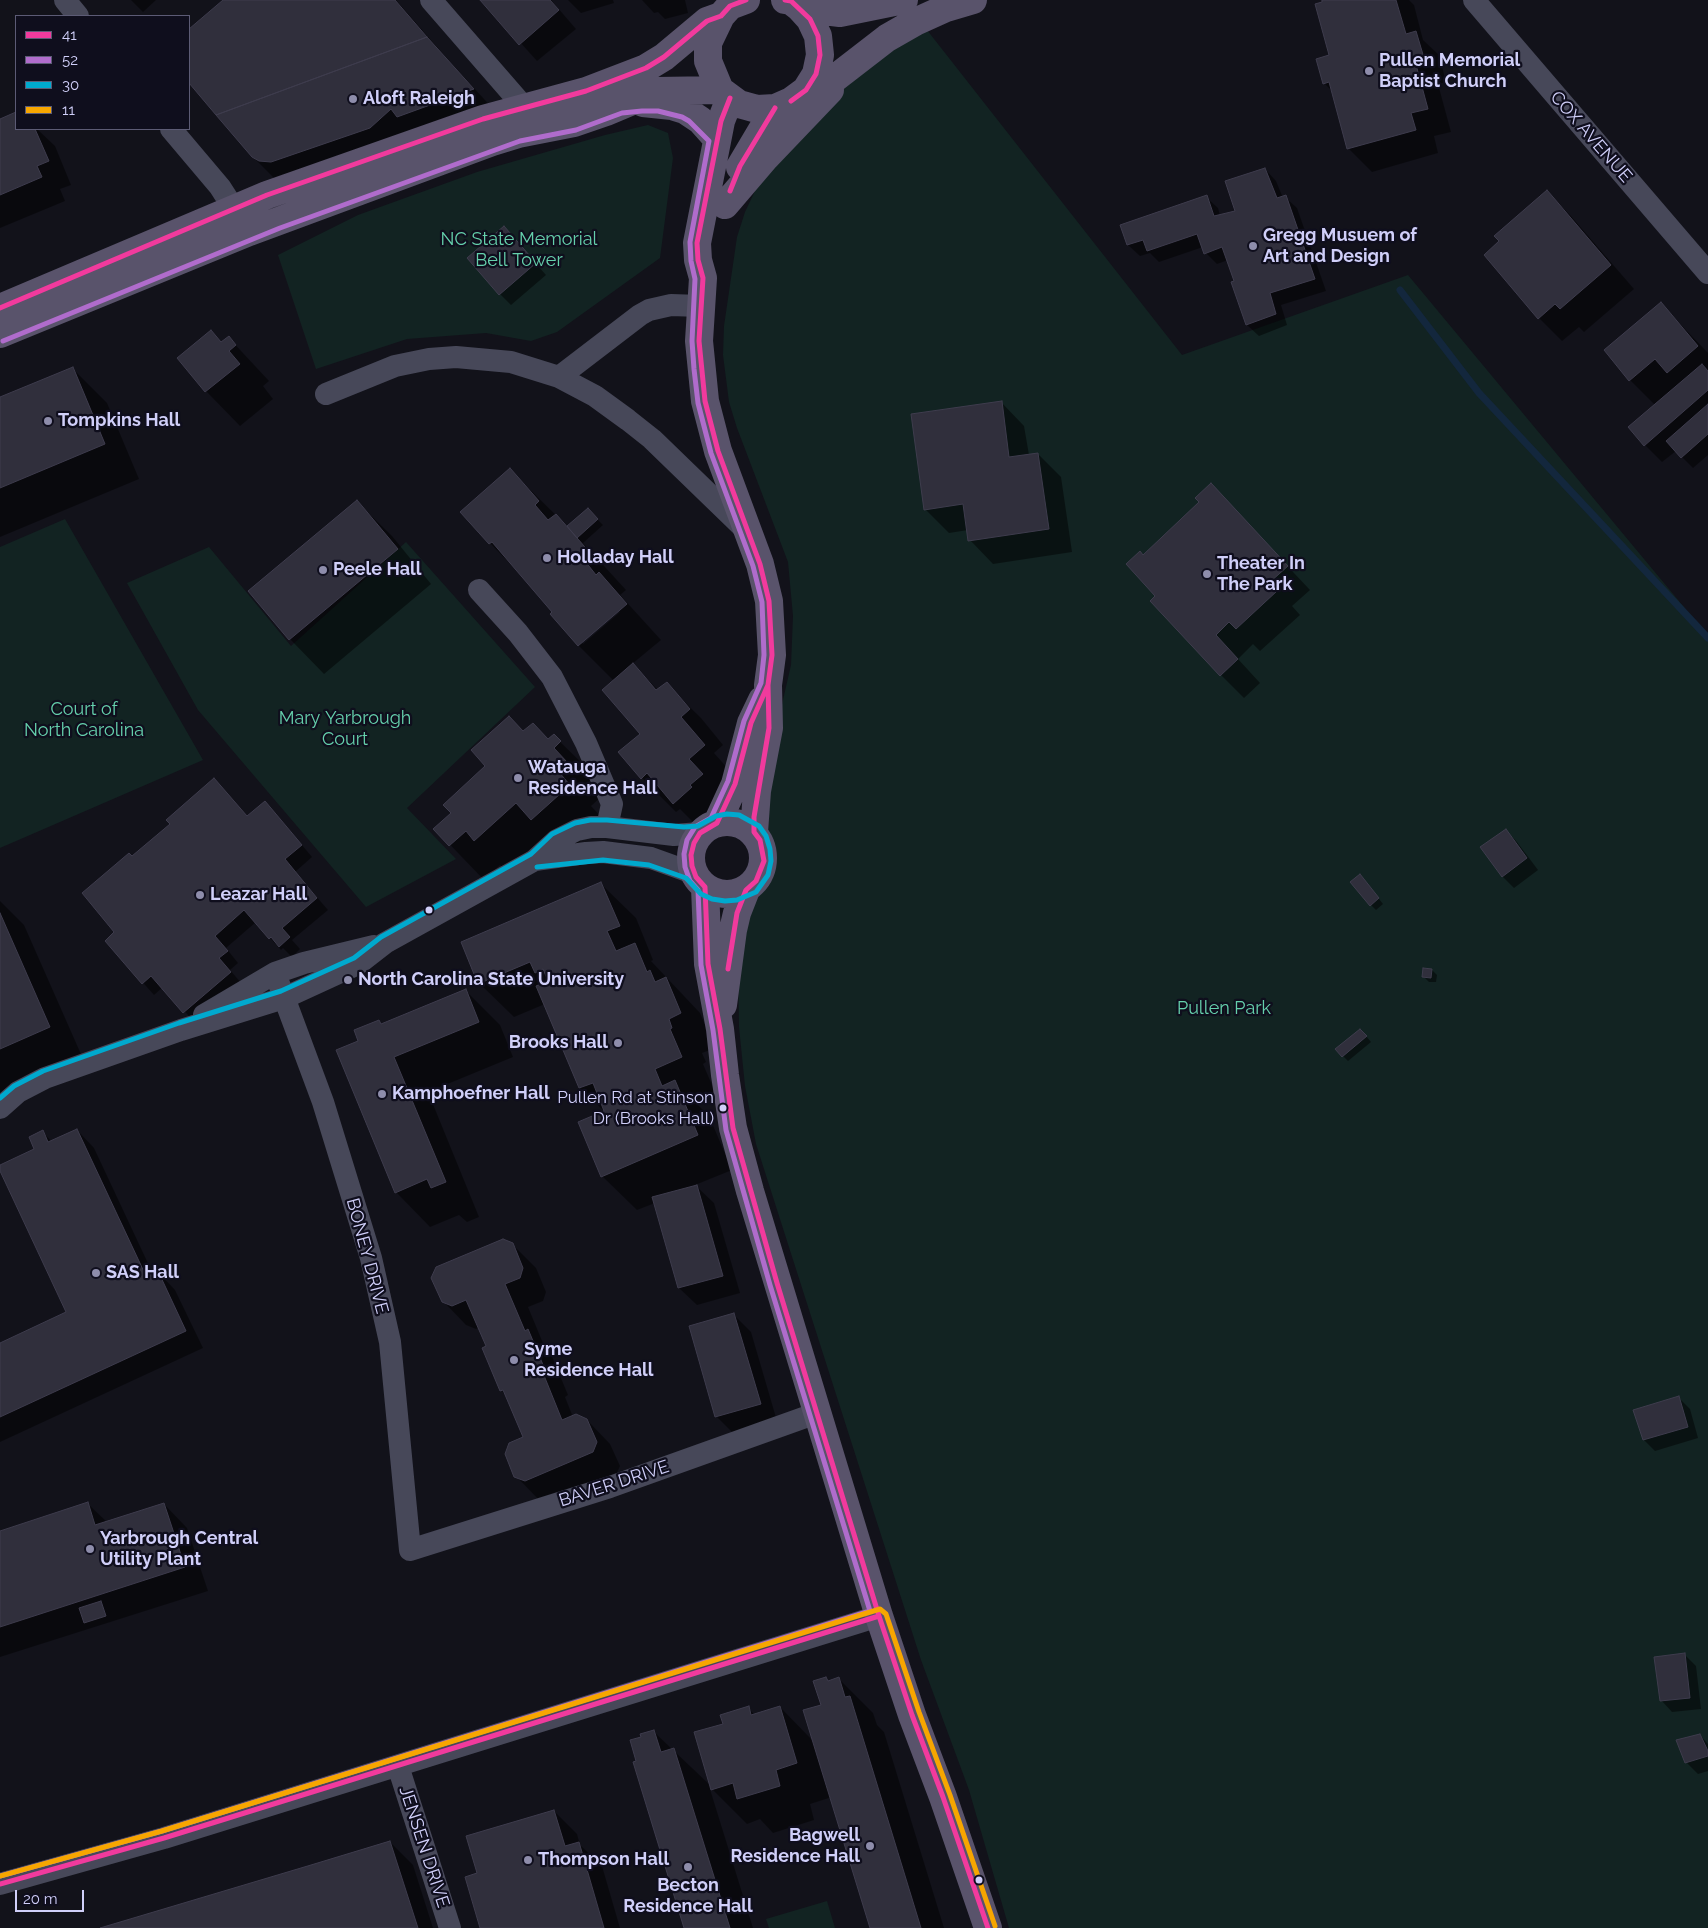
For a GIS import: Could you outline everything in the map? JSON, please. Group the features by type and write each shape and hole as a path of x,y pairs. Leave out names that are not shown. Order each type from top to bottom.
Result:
{"main road":[{"path":"792,2 840,13 904,0"},
{"path":"728,4 708,43 708,61 725,94 739,104 757,109 783,104 821,89 887,38 915,22 946,8 973,0"},
{"path":"703,278 711,263 725,205 740,166 783,104 806,90 816,74 820,55 818,36 810,19 792,2"},
{"path":"0,308 234,209 342,168 484,119 586,91 646,68 664,57 728,4"},
{"path":"725,205 775,146 864,55"},
{"path":"0,334 249,232 492,142 518,134 574,123 656,91 725,94"},
{"path":"725,94 697,243 698,260 703,278 699,341 705,401 718,450 760,564 769,601 772,655 768,685 769,728 758,791 754,832"},
{"path":"620,106 642,103 659,104 685,110 700,120 717,138"},
{"path":"768,685 752,723 735,784 708,828 694,843 691,855 692,866 700,882 708,964 720,1029 733,1128 752,1200 879,1616 988,1928"},
{"path":"708,828 727,821 737,822 754,832 764,850 762,871 746,890 733,930 720,1029"},
{"path":"700,882 714,892 724,894 746,890"}],"street":[{"path":"65,0 77,15"},
{"path":"432,0 524,107"},
{"name":"COX AVENUE","path":"1474,0 1708,273"},
{"path":"172,130 220,187 249,232"},
{"path":"559,377 649,310 671,305 700,306"},
{"path":"326,394 395,366 429,359 456,357 511,362 559,377 595,396 652,439 749,533"},
{"path":"479,590 518,633 552,677 586,742 612,804 607,827"},
{"path":"0,1108 18,1092 45,1078 181,1030 284,998 358,964 385,943 535,860 556,840 578,830 591,826 674,835 708,828"},
{"path":"535,860 603,852 651,858 690,872 700,882"},
{"path":"181,1030 275,973 304,963 385,943"},
{"name":"BONEY DRIVE","path":"275,973 323,1102 373,1266 390,1342 410,1550"},
{"name":"BAVER DRIVE","path":"410,1550 610,1486 817,1413"},
{"path":"0,1884 164,1838 879,1616"},
{"name":"JENSEN DRIVE","path":"398,1766 450,1928"}],"green space":[{"name":"Pullen Park","path":"927,30 1182,355 1408,275 1708,636 1708,1928 1009,1928 969,1790 921,1660 756,1144 745,1086 739,1027 738,963 752,899 764,783 791,665 793,616 788,562 729,402 723,355 724,326 737,237 745,212 764,172 859,72 878,57"},
{"name":"NC State Memorial Bell Tower","path":"648,125 668,133 673,158 660,258 557,332 531,341 486,333 407,339 316,369 278,255 358,215 477,172 605,135"},
{"name":"Court of North Carolina","path":"65,519 203,760 0,848 0,547"},
{"name":"Mary Yarbrough Court","path":"406,542 535,687 407,808 456,859 366,907 198,710 127,583 209,547 291,646"},
{"path":"827,1901 835,1928 769,1928 766,1919"}],"building":[{"path":"223,0 395,0 427,37 216,115 190,84 190,28"},
{"path":"480,0 550,0 559,10 519,45"},
{"name":"Pullen Memorial Baptist Church","path":"1322,0 1396,0 1406,34 1416,31 1424,58 1415,61 1428,109 1411,113 1416,130 1347,149 1329,82 1323,84 1316,59 1329,55 1315,4 1322,2"},
{"name":"Aloft Raleigh","path":"427,37 474,89 397,117 391,109 370,128 271,162 259,161 252,157 216,115"},
{"path":"15,112 15,130 35,130 49,161 37,166 42,177 0,195 0,119"},
{"name":"Gregg Musuem of Art and Design","path":"1265,168 1277,198 1286,195 1315,279 1270,293 1276,314 1246,325 1231,282 1234,281 1222,247 1204,254 1197,234 1147,251 1143,240 1127,245 1120,225 1207,195 1214,216 1235,211 1225,181"},
{"path":"1547,190 1611,265 1560,309 1555,304 1538,319 1484,255 1499,241 1494,236"},
{"path":"504,226 536,263 499,295 467,258"},
{"path":"1661,302 1698,346 1667,373 1655,359 1629,381 1604,350"},
{"path":"211,330 221,342 229,336 236,345 229,351 240,364 205,392 177,358"},
{"path":"1702,364 1708,371 1708,390 1644,446 1628,427"},
{"name":"Tompkins Hall","path":"73,367 105,444 0,488 0,397"},
{"path":"1002,401 1009,457 1038,453 1049,529 968,541 963,504 924,510 911,414"},
{"path":"1708,404 1708,434 1681,458 1666,441"},
{"name":"Holladay Hall","path":"510,468 539,501 535,505 548,520 556,514 592,555 585,561 596,575 599,572 627,604 578,646 550,614 552,612 492,542 489,544 460,512"},
{"name":"Theater In The Park","path":"1211,483 1288,566 1270,582 1277,591 1236,629 1229,622 1216,635 1238,659 1220,676 1150,601 1155,596 1126,564 1140,551 1143,555 1199,502 1195,498"},
{"name":"Peele Hall","path":"357,500 398,549 289,640 248,591"},
{"path":"588,508 598,519 577,538 567,526"},
{"path":"633,663 656,690 667,682 690,709 681,717 705,745 689,759 703,774 673,804 647,773 641,779 618,752 640,734 602,690"},
{"name":"Watauga Residence Hall","path":"509,716 523,731 533,723 548,739 554,734 561,741 554,748 567,762 558,771 570,785 531,820 516,803 474,841 466,831 449,846 433,829 451,813 443,805 485,766 471,750"},
{"name":"Leazar Hall","path":"214,778 247,816 265,801 302,845 285,859 317,898 282,928 290,937 279,947 271,937 269,939 244,910 215,936 228,951 219,958 231,972 183,1013 151,976 142,984 105,941 114,932 82,893 129,853 132,856 170,824 166,820"},
{"path":"1506,829 1527,858 1502,877 1480,847"},
{"path":"1360,874 1379,898 1370,906 1350,882"},
{"name":"Brooks Hall","path":"601,882 620,926 607,931 616,951 635,943 647,972 650,970 655,982 666,977 681,1013 669,1019 672,1028 670,1029 682,1057 655,1069 662,1086 675,1080 698,1135 601,1177 578,1122 604,1111 593,1083 579,1088 536,986 548,981 543,969 535,973 530,962 478,984 461,942"},
{"path":"0,913 50,1027 0,1049"},
{"path":"1423,968 1432,969 1431,978 1422,977"},
{"name":"Kamphoefner Hall","path":"466,989 479,1022 394,1057 446,1182 431,1188 427,1179 395,1193 336,1050 358,1041 354,1030 379,1020 381,1024"},
{"path":"1360,1029 1367,1036 1342,1057 1335,1049"},
{"name":"SAS Hall","path":"77,1129 146,1276 158,1271 186,1331 0,1417 0,1343 66,1312 0,1171 0,1165 34,1149 29,1137 43,1130 48,1142"},
{"path":"697,1185 723,1276 678,1288 652,1197"},
{"name":"Syme Residence Hall","path":"503,1239 513,1243 523,1268 520,1278 505,1284 525,1331 528,1329 546,1372 543,1373 562,1420 576,1414 587,1419 597,1442 593,1452 525,1481 514,1477 505,1454 509,1443 523,1437 503,1390 500,1391 482,1348 486,1346 466,1300 452,1306 442,1302 431,1278 436,1267"},
{"path":"734,1313 761,1404 715,1417 689,1326"},
{"path":"1679,1396 1688,1427 1643,1440 1633,1410"},
{"name":"Yarbrough Central Utility Plant","path":"88,1502 95,1525 164,1503 185,1567 0,1627 0,1531"},
{"path":"101,1601 106,1616 84,1623 79,1608"},
{"path":"1685,1653 1690,1698 1660,1701 1654,1657"},
{"name":"Bagwell Residence Hall","path":"826,1677 828,1681 839,1677 845,1697 850,1696 921,1928 870,1928 803,1710 821,1705 813,1681"},
{"path":"749,1706 751,1715 780,1706 797,1763 776,1770 780,1786 737,1799 733,1783 711,1790 694,1732 723,1724 720,1715"},
{"name":"Becton Residence Hall","path":"654,1730 661,1752 674,1748 730,1928 684,1928 633,1762 636,1761 630,1740 641,1737 640,1734"},
{"path":"1700,1734 1708,1751 1708,1756 1685,1763 1676,1740"},
{"name":"Thompson Hall","path":"554,1810 565,1846 579,1842 604,1928 480,1928 465,1877 477,1873 466,1836"},
{"path":"390,1841 418,1928 100,1928 311,1865"}],"waterway":[{"path":"1400,290 1479,393 1708,638"}],"transit line":[{"name":"41","path":"0,308 267,195 483,119 586,91 646,68 664,57 707,21 721,16 730,6 746,0"},
{"name":"41","path":"785,0 791,1 810,19 818,36 820,55 816,74 806,90 791,101"},
{"name":"41","path":"728,969 737,913 746,890 756,881 764,861 760,840 754,832 754,817 769,728 768,685 772,655 769,601 760,564 718,451 705,401 699,341 703,278 698,260 697,243 721,121 730,98"},
{"name":"41","path":"730,191 740,166 775,108"},
{"name":"52","path":"0,1876 162,1831 870,1611 770,1285 726,1130 713,1030 701,965 698,890 690,881 685,867 684,854 687,840 695,827 711,818 728,781 744,721 761,683 764,655 762,602 753,566 711,453 698,403 694,369 692,341 695,279 691,261 690,242 709,141 689,121 682,117 658,111 622,113 576,130 520,141 280,228 3,341"},
{"name":"41","path":"768,685 751,723 735,784 717,823 700,833 694,843 691,855 696,877 705,887 708,964 720,1029 733,1128 777,1283 879,1616 988,1928"},
{"name":"30","path":"0,1098 14,1086 43,1071 179,1023 281,991 354,958 381,937 531,854 552,834 575,823 590,820 607,820 684,827 698,826 716,816 727,814 739,815 759,826 766,836 771,861 768,875 756,892 737,900 725,901 712,899 701,894 686,878 649,865 603,860 537,867"},
{"name":"11","path":"0,1876 162,1831 880,1609 886,1614 995,1926"},
{"name":"41","path":"0,1884 164,1838 879,1616"}],"place":[{"name":"Pullen Memorial Baptist Church","path":"1369,71"},
{"name":"Aloft Raleigh","path":"353,99"},
{"name":"Gregg Musuem of Art and Design","path":"1253,246"},
{"name":"Tompkins Hall","path":"48,421"},
{"name":"Holladay Hall","path":"547,558"},
{"name":"Peele Hall","path":"323,570"},
{"name":"Theater In The Park","path":"1207,574"},
{"name":"Watauga Residence Hall","path":"518,778"},
{"name":"Leazar Hall","path":"200,895"},
{"name":"North Carolina State University","path":"348,980"},
{"name":"Brooks Hall","path":"618,1043"},
{"name":"Kamphoefner Hall","path":"382,1094"},
{"name":"Pullen Rd at Stinson Dr (Brooks Hall)","path":"723,1108"},
{"name":"SAS Hall","path":"96,1273"},
{"name":"Syme Residence Hall","path":"514,1360"},
{"name":"Yarbrough Central Utility Plant","path":"90,1549"},
{"name":"Bagwell Residence Hall","path":"870,1846"},
{"name":"Thompson Hall","path":"528,1860"},
{"name":"Becton Residence Hall","path":"688,1867"}]}
